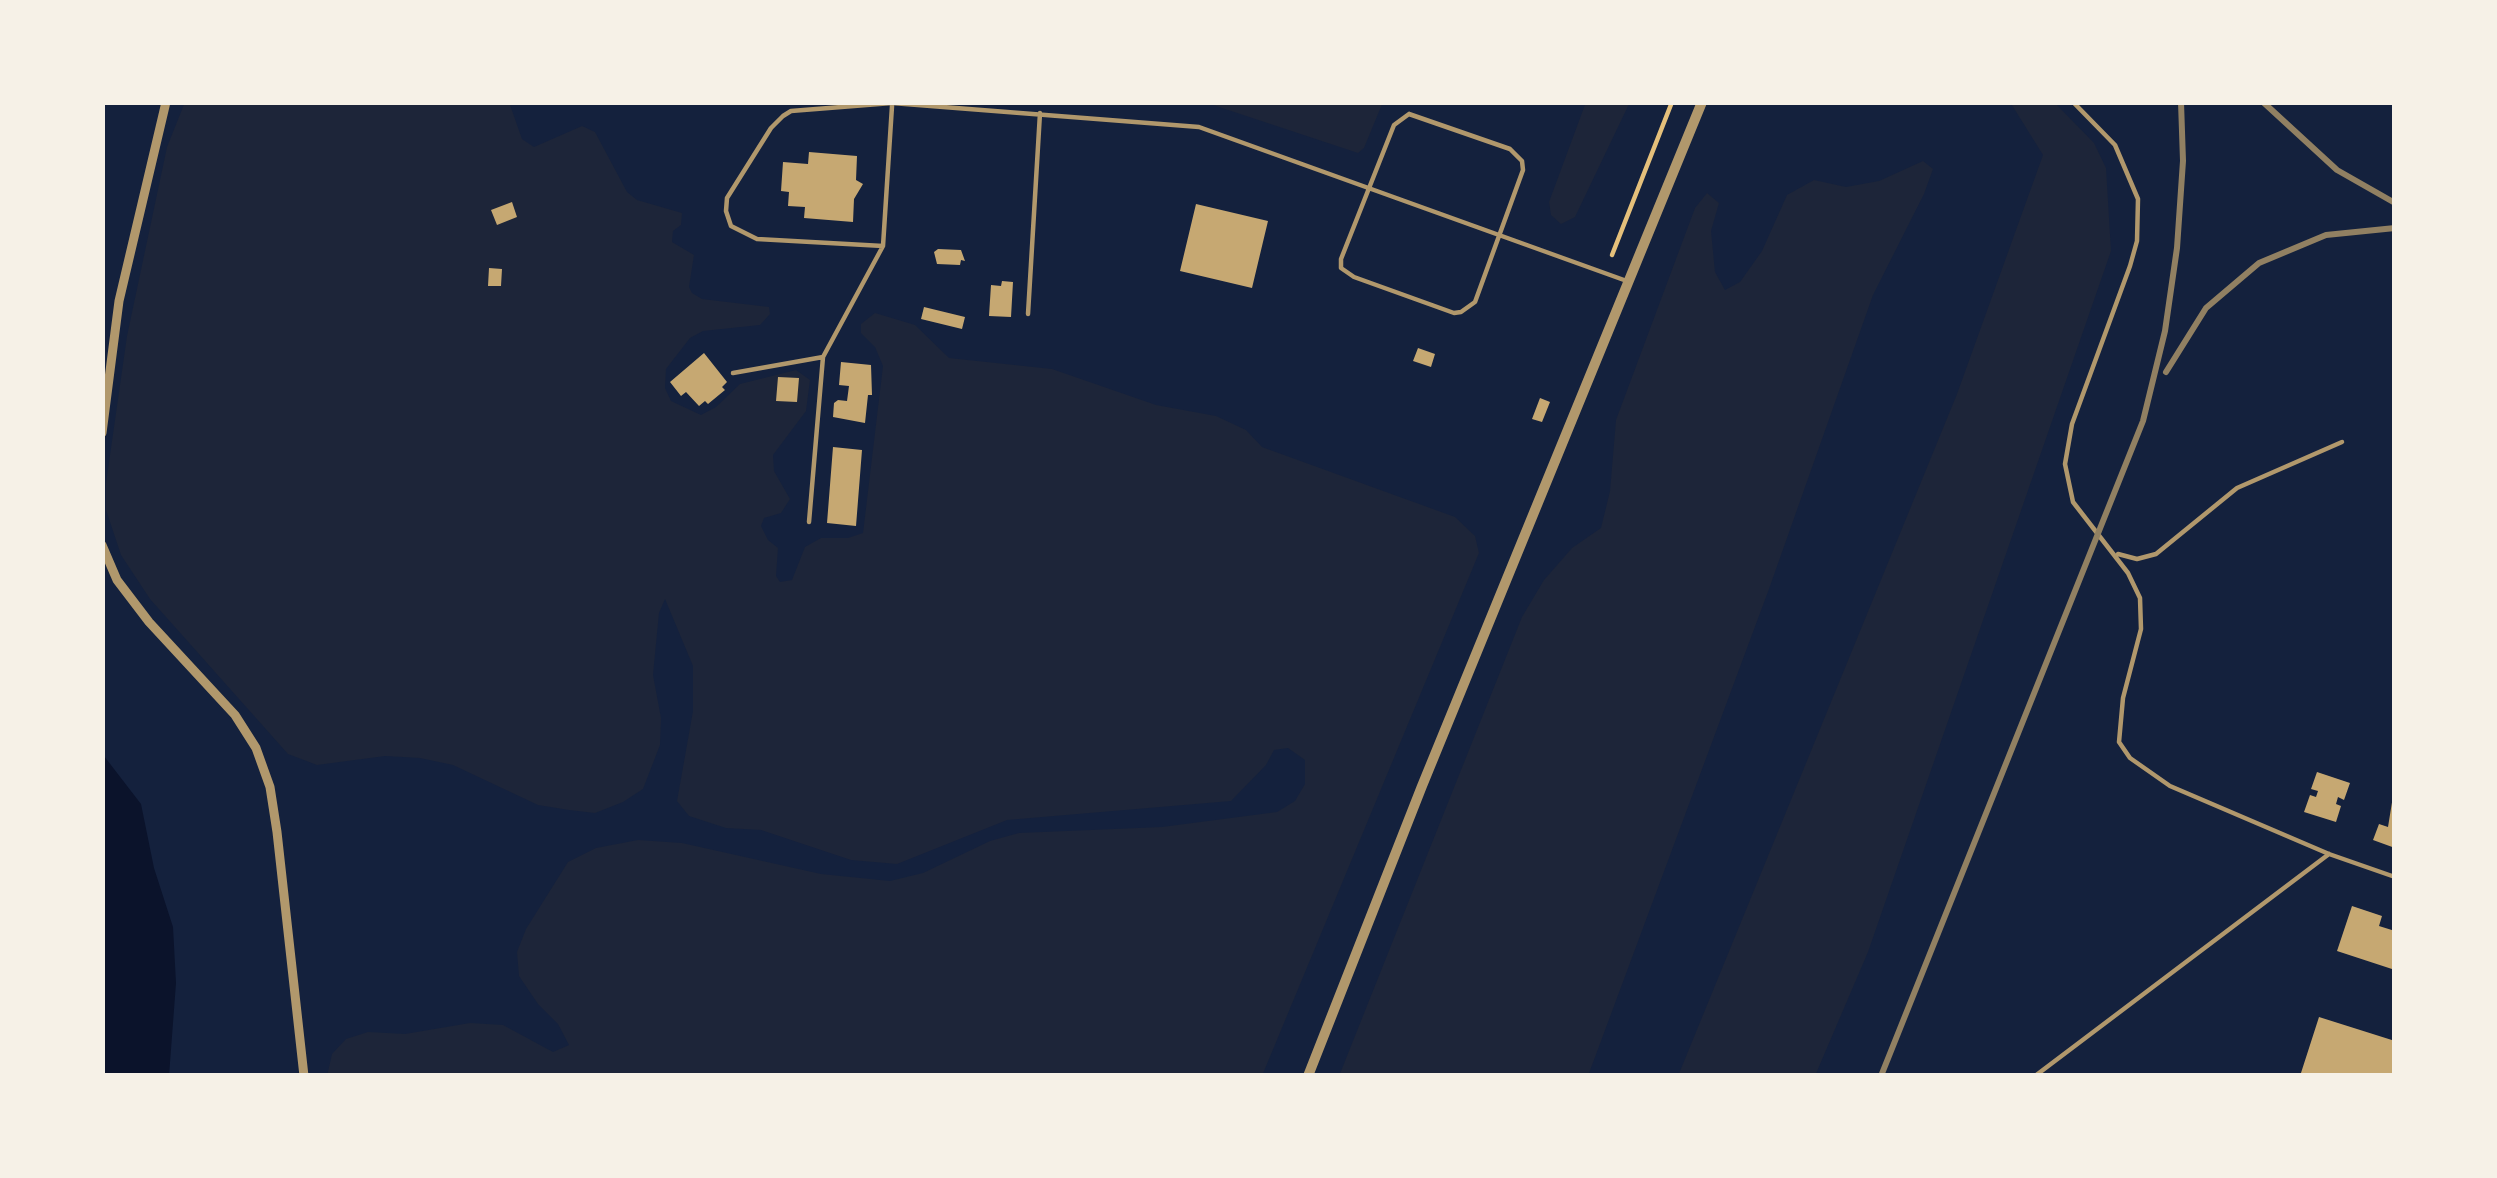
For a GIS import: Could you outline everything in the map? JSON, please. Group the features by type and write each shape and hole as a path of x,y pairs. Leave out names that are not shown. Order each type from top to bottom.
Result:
{"street":[{"path":"102,433 119,301 166,102"},
{"path":"1308,1076 1702,102"},
{"path":"102,545 117,580 235,715 256,748 270,787 278,832 304,1076"}],"lane":[{"path":"2073,102 2115,146 2138,199 2137,241 2130,266 2066,448 2072,502 2134,584 2142,612 2139,644 2118,723 2119,742 2130,758 2170,786 2395,877"},
{"path":"883,246 757,239 731,226 726,206 771,128 783,116 791,111 892,103 1198,127 1630,282"},
{"path":"809,522 823,356 883,246 892,103"},
{"path":"1028,314 1040,113"},
{"path":"1409,114 1518,154 1522,170 1500,235 1475,302 1461,312 1354,278 1342,268 1341,259 1394,125 1409,114"},
{"path":"733,373 823,356"},
{"path":"2108,548 2128,559 2156,554 2237,488 2342,442"},
{"path":"2035,1076 2329,854"}],"path":[{"path":"1612,255 1672,102"}],"shaded area":[{"path":"185,102 509,102 522,139 534,147 582,126 595,132 627,192 637,200 682,213 672,242 694,255 692,293 702,299 769,307 770,314 760,325 703,331 690,338 666,369 665,388 671,401 701,415 740,384 796,370 810,380 806,411 773,455 774,471 790,499 781,513 764,518 761,526 778,548 776,576 780,582 792,580 805,547 821,538 863,533 883,366 875,347 861,333 861,324 875,313 915,325 949,358 1052,369 1156,405 1216,416 1246,430 1262,447 1455,517 1475,536 1479,553 1262,1076 327,1076 332,1054 346,1039 368,1032 405,1034 470,1023 503,1025 553,1052 569,1045 519,976 517,952 568,862 596,848 638,840 682,843 821,874 890,881 923,873 990,841 1019,833 1162,827 1277,812 1295,801 1305,784 1305,760 1288,748 1274,750 1231,801 1007,820 897,864 851,860 761,830 726,828 689,816 677,801 693,711 693,666 665,599 659,613 653,675 661,718 660,745 643,789 623,802 595,813 569,810 538,805 453,765 420,758 385,756 317,765 288,754 150,599 121,555 106,510 127,336 167,147"},
{"path":"1204,102 1383,102 1358,153"},
{"path":"1586,102 1630,102 1575,217 1561,224 1551,215 1549,202"},
{"path":"2010,102 2054,102 2094,143 2106,168 2111,251 1868,952 1815,1076 1678,1076 1957,394 2043,155"},
{"path":"1923,161 1933,169 1924,194 1873,295 1588,1076 1339,1076 1522,617 1544,580 1572,548 1601,528 1610,491 1616,420 1695,208 1707,193 1719,203 1711,231 1715,272 1725,290 1740,282 1762,251 1787,195 1814,180 1846,187 1879,181"},
{"path":"102,746 104,756 141,804 173,927 176,983 169,1076 102,1076"}],"building":[{"path":"809,152 857,156 856,180 863,184 854,199 853,222 804,218 805,207 788,206 789,192 781,191 783,162 808,164"},
{"path":"512,202 517,217 497,225 491,210"},
{"path":"1196,204 1268,221 1252,288 1180,271"},
{"path":"961,250 965,261 937,264 934,252"},
{"path":"489,268 502,269 501,286 488,286"},
{"path":"1002,281 1013,282 1011,317 989,316 991,285 1001,286"},
{"path":"924,307 965,317 962,329 921,319"},
{"path":"1418,348 1435,354 1431,367 1413,361"},
{"path":"704,353 727,382 722,387 725,390 699,406 686,392 681,396 670,382"},
{"path":"841,362 871,365 872,395 868,395 865,423 833,417 834,403 847,401 849,386 839,385"},
{"path":"778,377 799,378 797,402 776,401"},
{"path":"1540,398 1550,402 1542,422 1532,419"},
{"path":"833,447 862,450 856,526 827,523"},
{"path":"2317,772 2350,783 2344,800 2338,797 2336,804 2341,806 2336,822 2304,812 2310,795 2316,797 2318,791 2311,789"},
{"path":"2394,790 2395,848 2373,840 2379,824 2388,827"},
{"path":"2352,906 2382,916 2379,926 2395,931 2395,970 2337,951"},
{"path":"2319,1017 2395,1041 2395,1076 2300,1076"}],"railway":[{"path":"1881,1076 2143,421 2165,331 2177,248 2183,161 2181,102"},
{"path":"2263,102 2337,170 2395,203"},
{"path":"2166,372 2206,308 2259,263 2326,235 2395,228"}]}
